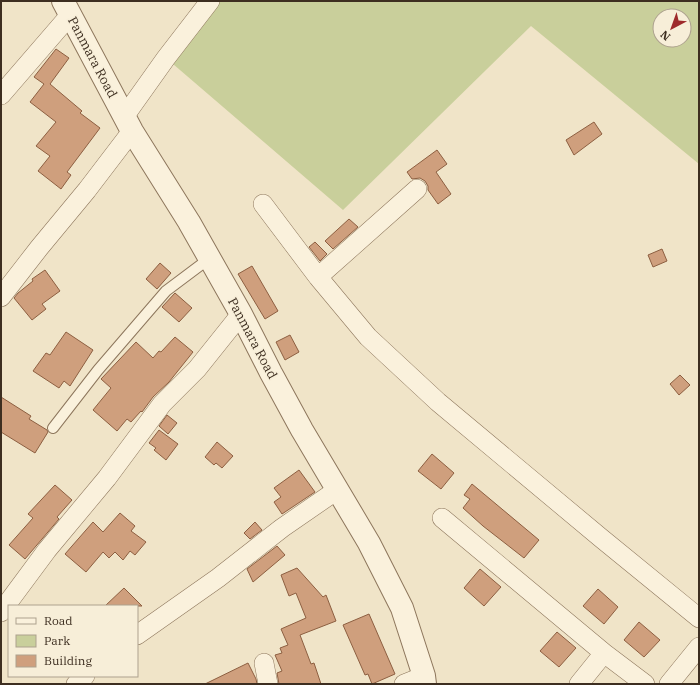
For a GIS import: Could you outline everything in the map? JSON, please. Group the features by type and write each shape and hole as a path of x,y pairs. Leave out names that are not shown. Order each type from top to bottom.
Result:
{"street":[{"path":"1,297 87,190 128,124 166,58 210,1"},
{"path":"1,94 66,8"},
{"name":"Panmara Road","path":"66,8 128,124 210,258 271,373 337,490 369,543 402,608 425,680"},
{"path":"318,277 417,189"},
{"path":"263,204 318,277 368,337 438,402 699,618"},
{"path":"1,612 47,550 107,478 162,404 196,370 241,314"},
{"path":"138,634 218,578 282,528 337,490"},
{"path":"442,518 604,653 645,684"},
{"path":"669,684 699,647"},
{"path":"579,684 604,653"},
{"path":"264,663 268,684"},
{"path":"76,684 84,677"},
{"path":"404,684 425,680"}],"lane":[{"path":"53,428 98,370 166,292 210,258"}],"green space":[{"path":"210,1 699,1 699,164 531,26 343,210 166,58"}],"building":[{"path":"56,49 69,58 50,84 82,111 80,113 100,128 67,172 71,175 61,189 38,171 50,156 36,146 56,122 30,102 44,84 34,77"},
{"path":"594,122 602,134 574,155 566,140"},
{"path":"437,150 447,164 436,172 451,194 438,204 428,190 428,186 425,181 420,178 412,179 407,172"},
{"path":"349,219 358,227 333,249 325,241"},
{"path":"315,242 327,254 320,261 309,247"},
{"path":"662,249 667,261 653,267 648,255"},
{"path":"160,263 171,273 157,289 146,279"},
{"path":"252,266 278,311 265,319 238,274"},
{"path":"45,270 60,291 42,304 46,309 32,320 14,298 33,281 32,279"},
{"path":"175,293 192,308 179,322 162,307"},
{"path":"66,332 93,350 70,386 64,381 59,388 33,371 46,353 50,355"},
{"path":"290,335 299,352 285,360 276,342"},
{"path":"175,337 193,352 169,382 153,397 142,412 141,411 131,422 127,419 117,431 93,410 111,388 101,379 136,342 153,358"},
{"path":"680,375 690,385 679,395 670,384"},
{"path":"1,397 31,416 29,419 47,430 48,432 35,453 1,432"},
{"path":"167,415 177,423 168,434 159,426"},
{"path":"159,430 178,444 166,460 154,450 156,448 149,443"},
{"path":"217,442 233,456 222,468 216,463 214,465 205,457"},
{"path":"432,454 454,473 441,489 418,471"},
{"path":"299,470 315,492 282,514 274,502 281,497 274,488"},
{"path":"472,484 539,540 524,558 483,526 463,508 470,499 464,495"},
{"path":"55,485 72,500 57,517 59,519 25,559 9,545 33,518 28,514"},
{"path":"120,513 135,526 131,531 146,542 135,555 130,551 123,560 115,552 109,558 103,552 86,572 65,554 93,522 103,532"},
{"path":"255,522 262,530 250,539 244,533"},
{"path":"277,546 285,555 253,582 247,569"},
{"path":"297,568 323,597 326,595 336,621 300,635 311,664 314,663 321,684 279,684 277,673 282,671 275,655 282,653 280,648 288,645 281,629 306,618 296,593 289,596 281,575"},
{"path":"480,569 501,587 484,606 464,588"},
{"path":"124,588 142,606 138,605 106,605"},
{"path":"598,589 618,607 604,624 583,606"},
{"path":"369,614 395,674 372,684 368,674 365,675 343,625"},
{"path":"639,622 660,640 644,657 624,640"},
{"path":"557,632 576,648 559,667 540,651"},
{"path":"248,663 257,684 205,684"}]}
